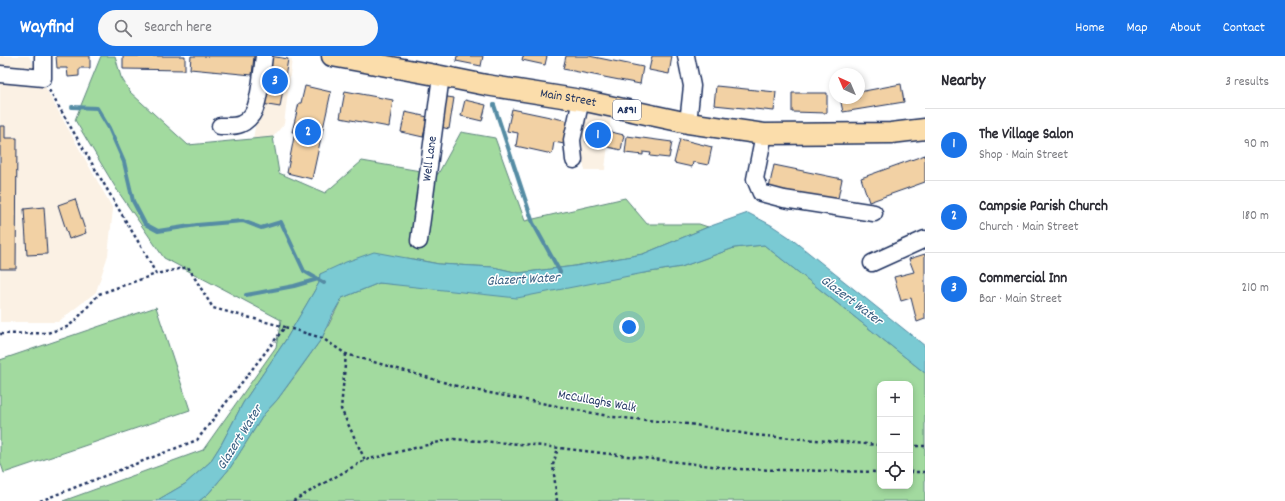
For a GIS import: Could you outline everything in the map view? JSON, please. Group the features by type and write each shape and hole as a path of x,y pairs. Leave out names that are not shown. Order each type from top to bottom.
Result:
{"main road":[{"name":"Main Street","path":"332,56 486,85 581,100 688,123 764,134 891,133 925,129"}],"street":[{"path":"0,74 43,78 43,56"},
{"path":"220,126 241,124 254,112 257,104 264,56"},
{"path":"686,56 692,86 688,123"},
{"name":"Well Lane","path":"419,241 441,76"},
{"path":"574,160 572,140 581,100"},
{"path":"764,134 755,179 761,193 784,199 874,213"},
{"path":"872,263 925,237"}],"path":[{"path":"0,334 47,333 67,327 75,321 99,294 156,274 43,78"},
{"name":"McCullaghs Walk","path":"156,274 188,267 213,308 322,338 346,354 464,388 613,417 689,424 753,435 877,445"},
{"path":"40,501 197,440 285,327"},
{"path":"346,354 341,409 365,460"},
{"path":"293,501 365,460 452,439 558,448 737,469 877,472"},
{"path":"913,446 925,446"},
{"path":"557,501 553,466 558,448"},
{"path":"913,472 925,472"}],"shaded area":[{"path":"0,56 29,56 113,209 108,255 96,292 58,322 0,322"},
{"path":"267,56 279,56 292,59 284,124 273,137 253,139"},
{"path":"589,111 611,115 605,170 585,170 578,143"}],"green space":[{"path":"101,56 115,56 121,77 130,92 188,145 273,137 279,173 325,193 362,161 438,174 461,132 495,138 525,221 625,198 647,224 699,224 708,227 643,254 575,266 519,273 493,267 439,264 408,258 320,274 319,283 285,341 243,403 210,462 185,484 156,501 63,501 203,450 276,347 281,320 164,258 117,190 75,120"},
{"path":"764,245 925,373 925,501 199,501 208,494 230,468 264,414 277,400 322,338 342,298 379,283 408,285 644,273 681,267 734,248"},
{"path":"156,307 190,410 4,473 0,461 0,360"}],"water":[{"name":"Glazert Water","path":"748,213 771,225 789,237 925,346 925,373 764,245 734,248 681,267 517,298 379,283 342,298 331,317 322,338 277,400 264,414 230,468 208,494 199,501 156,501 185,484 210,462 243,403 285,341 319,283 320,274 346,262 374,252 439,264 493,267 519,273 575,266 643,254 708,227"}],"building":[{"path":"56,56 90,56 90,68 79,68 79,76 68,77 67,68 57,68"},
{"path":"123,56 185,56 185,70 123,69"},
{"path":"191,56 254,56 252,75 190,69"},
{"path":"270,56 288,59 280,107 262,104"},
{"path":"457,56 483,56 481,66 456,61"},
{"path":"523,56 547,56 545,65 522,60"},
{"path":"566,56 589,56 643,67 640,84 563,69"},
{"path":"652,56 672,56 669,74 649,70"},
{"path":"901,84 904,102 843,112 841,104 865,104 865,91"},
{"path":"305,86 331,92 312,179 287,173 295,132 292,132"},
{"path":"716,86 776,92 774,111 714,105"},
{"path":"345,91 393,100 389,127 340,118"},
{"path":"792,93 827,93 827,113 792,112"},
{"path":"441,96 454,98 449,129 436,126"},
{"path":"465,100 486,105 482,121 461,116"},
{"path":"512,109 569,121 564,144 554,142 552,154 516,146 518,133 507,131"},
{"path":"405,112 428,117 423,137 401,132"},
{"path":"0,126 5,126 5,138 17,138 16,269 0,269"},
{"path":"589,127 624,135 621,150 586,142"},
{"path":"627,136 672,142 669,158 650,156 651,153 643,152 643,155 625,153"},
{"path":"680,139 712,147 708,165 693,162 692,167 674,163"},
{"path":"925,155 925,182 869,202 861,178"},
{"path":"774,165 842,179 837,203 769,188"},
{"path":"75,199 86,233 69,239 58,205"},
{"path":"44,207 47,254 27,255 24,209"},
{"path":"925,254 925,319 917,322 911,298 901,301 894,277 914,272 909,259"}],"waterway":[{"name":"Glazert Water","path":"494,105 533,223 560,272"},
{"path":"72,107 97,108 109,128 124,162 133,201 145,224 158,231 197,225 243,221 261,228 281,222 304,271 324,283"},
{"path":"246,295 294,286 318,279"}],"place":[{"name":"Commercial Inn","path":"275,81"},
{"name":"Campsie Parish Church","path":"308,132"},
{"name":"The Village Salon","path":"598,135"}]}
